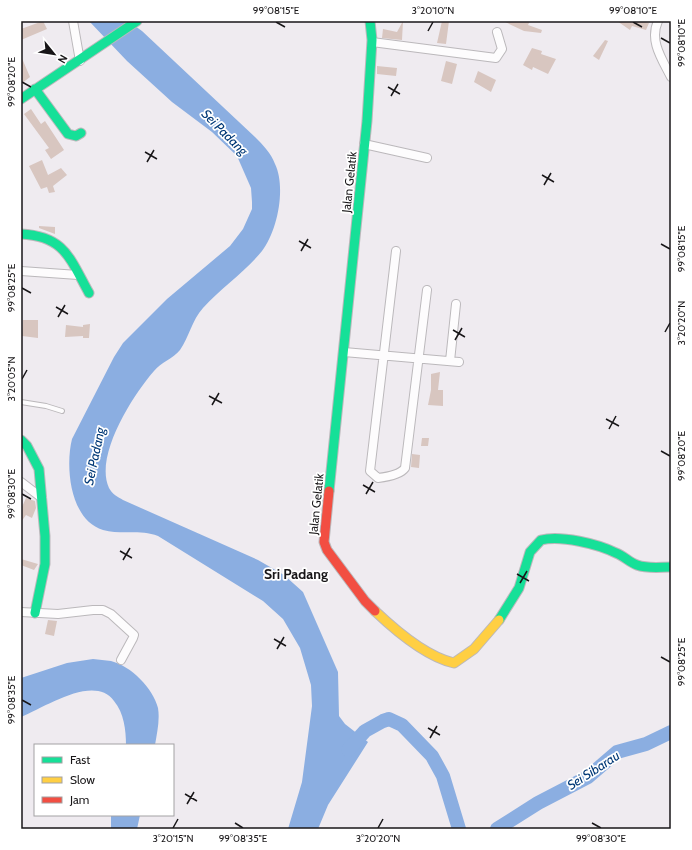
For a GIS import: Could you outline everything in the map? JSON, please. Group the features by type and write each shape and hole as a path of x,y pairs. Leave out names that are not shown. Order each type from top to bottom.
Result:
{"street":[{"path":"73,21 80,61"},
{"path":"21,99 98,50 137,21"},
{"name":"Jalan Gelatik","path":"370,21 372,42 364,144 324,542 327,550 365,601 393,628 445,661 454,663 469,654 508,610 524,576 530,549 542,539 556,538 617,553 629,562 641,567 671,567"},
{"path":"658,21 654,37 657,50 671,77"},
{"path":"372,42 496,58 502,50 498,32"},
{"path":"35,89 68,134 76,136 81,133"},
{"path":"364,144 427,158"},
{"path":"21,234 32,234 58,243 69,255 88,293"},
{"path":"396,251 385,355 370,471 378,478 396,474 405,468 427,290"},
{"path":"21,271 78,275"},
{"path":"450,361 456,304"},
{"path":"344,352 459,362"},
{"path":"21,440 27,446 39,469 42,498 45,536 45,564 35,613"},
{"path":"21,483 42,498"},
{"path":"21,612 58,614 93,610 108,612 134,635 134,638 121,660"}],"lane":[{"path":"21,402 46,406 62,411"}],"water":[{"name":"Sei Padang","path":"89,21 128,21 142,31 261,143 271,156 278,173 280,184 279,208 268,242 255,259 203,308 196,318 180,350 160,365 145,382 118,426 111,443 107,460 106,475 110,490 121,499 258,560 284,575 303,592 338,672 339,716 345,724 368,742 328,805 318,829 288,829 302,782 312,706 311,685 300,648 283,619 263,601 158,536 144,533 103,530 92,524 83,516 72,491 69,464 72,439 114,357 123,343 167,299 230,246 243,229 252,209 251,188 237,156 212,132 172,102 127,61"},
{"path":"93,659 111,661 126,668 140,679 151,693 158,708 159,713 155,744 126,744 124,722 120,711 114,701 105,694 95,691 69,695 21,717 21,678 67,663"},
{"path":"111,816 140,816 137,829 111,829"}],"building":[{"path":"43,21 47,29 21,40 21,29"},
{"path":"403,21 402,40 382,38 383,29 397,32"},
{"path":"442,21 449,21 446,44 437,43"},
{"path":"503,21 530,21 528,25 542,30 541,33 524,31"},
{"path":"617,21 643,21 649,23 646,30 632,26 630,30"},
{"path":"605,40 608,41 599,60 593,56"},
{"path":"532,48 542,51 541,54 556,59 548,74 533,67 532,70 523,65"},
{"path":"21,56 30,77 21,84"},
{"path":"446,61 457,64 452,84 441,81"},
{"path":"377,66 397,68 396,76 377,74"},
{"path":"478,71 496,80 491,92 474,82"},
{"path":"31,109 41,124 45,121 64,150 51,159 45,150 49,148 24,114"},
{"path":"42,160 48,175 61,168 67,175 53,186 55,192 49,193 47,187 41,189 29,166"},
{"path":"39,226 55,227 55,234 39,228"},
{"path":"23,320 38,320 38,338 22,336"},
{"path":"90,324 89,338 83,338 83,336 65,337 66,325 83,327 83,325"},
{"path":"440,372 438,390 443,390 443,406 428,405 431,390 431,374"},
{"path":"422,438 429,438 428,446 421,446"},
{"path":"412,454 420,455 419,468 411,467"},
{"path":"26,498 35,501 36,508 32,518 26,515 21,522 21,509"},
{"path":"21,559 38,564 34,570 21,565"},
{"path":"48,620 57,621 54,636 45,634"}],"waterway":[{"name":"Sei Sibarau","path":"348,750 365,731 383,721 389,719 402,725 432,756 443,776 459,829"},
{"name":"Sei Sibarau","path":"497,829 538,803 588,777 617,752 646,744 671,732"}],"traffic: fast":[{"path":"21,99 137,21"},
{"path":"329,491 367,121 372,40 370,21"},
{"path":"35,89 68,134 76,136 81,133"},
{"path":"21,234 48,239 57,245 71,260 89,293"},
{"path":"21,440 27,446 39,469 45,536 45,564 35,613"},
{"path":"499,620 519,588 530,552 541,540 559,539 579,541 619,554 634,564 641,566 671,567"}],"traffic: slow":[{"path":"375,611 422,649 444,660 454,663 474,649 499,620"}],"traffic: jam":[{"path":"329,491 324,542 327,550 365,601 375,611"}],"district":[{"name":"Sri Padang","path":"296,574"}]}
